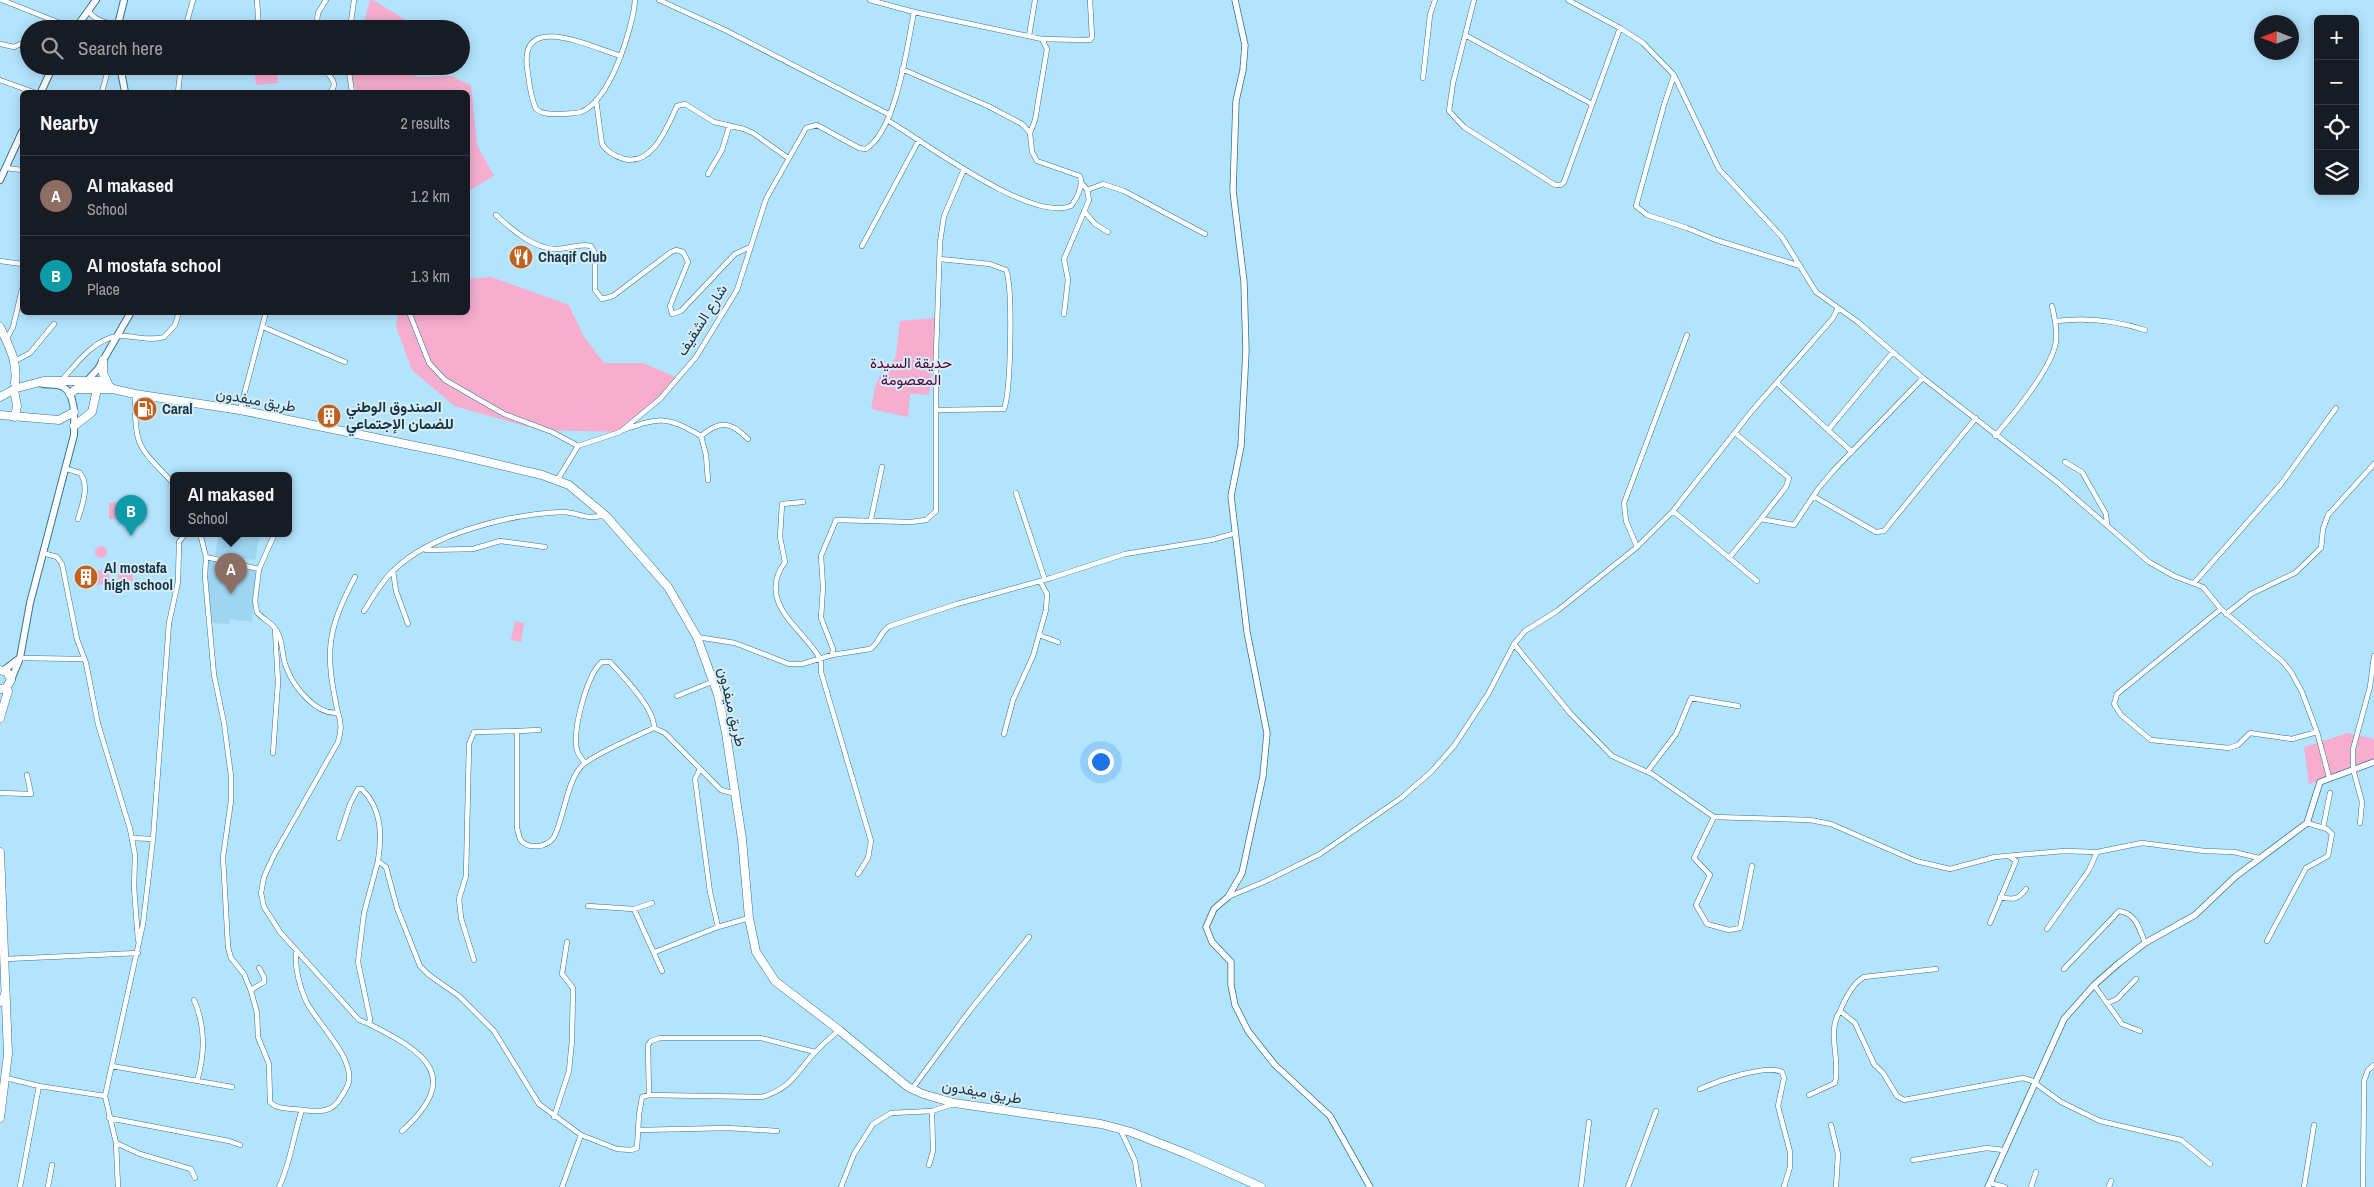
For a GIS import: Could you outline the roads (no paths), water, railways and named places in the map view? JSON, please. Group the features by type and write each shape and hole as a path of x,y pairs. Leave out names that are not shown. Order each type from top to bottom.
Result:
{"main road":[{"path":"82,20 96,0"},
{"path":"119,20 124,0"},
{"path":"42,90 49,75"},
{"path":"122,75 125,90"},
{"path":"0,178 20,136"},
{"path":"86,382 96,373 129,315"},
{"path":"0,327 15,361 17,371 15,387 18,406 15,417"},
{"path":"70,394 76,389 97,389 110,386 103,373 103,360"},
{"name":"طريق ميفدون","path":"15,387 39,383 102,381 110,386 135,394 240,410 454,454 558,480 579,492 606,516 668,586 697,637 714,681 726,733 736,794 749,918 756,952 769,974 782,987 912,1089 954,1103 1081,1121 1120,1129 1187,1154 1261,1187"},
{"path":"0,718 8,691 3,688 11,680 20,658 30,603 67,469 74,428 74,412 70,394 63,387 39,383"},
{"path":"2,395 15,387"},
{"path":"74,428 90,415 97,389"},
{"path":"59,420 74,412"},
{"path":"0,415 59,420 74,428"},
{"path":"1,670 20,658"},
{"path":"1,670 9,674 11,680"},
{"path":"0,852 8,1054 0,1118"}],"street":[{"path":"2,0 52,20"},
{"path":"187,20 193,0"},
{"path":"257,0 258,20"},
{"path":"317,20 318,13 326,0"},
{"path":"351,20 354,0"},
{"path":"621,56 554,36 536,38 528,45 526,56 536,109 548,114 574,113 586,109 596,100 621,56 634,17 634,0"},
{"path":"659,0 725,30 890,115"},
{"path":"870,0 914,12 1029,36 1090,40 1090,0"},
{"path":"1029,36 1035,0"},
{"path":"1228,897 1242,873 1245,863 1263,776 1267,733 1247,632 1237,533 1231,496 1241,446 1246,337 1244,282 1233,191 1236,100 1243,70 1245,45 1235,0"},
{"path":"1423,78 1430,15 1435,0"},
{"path":"1474,0 1449,106 1451,114 1464,128 1555,185 1560,185 1564,182 1620,28"},
{"path":"1568,0 1620,28 1643,43 1674,75 1719,169 1776,230 1816,292 1858,322 1923,378 1976,418 1995,436 2057,482 2149,562 2174,576 2203,587 2226,614 2292,672 2302,692 2329,777"},
{"path":"89,11 91,16 100,20"},
{"path":"750,247 766,199 788,158 810,125 821,126 859,148 866,149 871,145 890,115 914,12"},
{"path":"1465,35 1592,104"},
{"path":"1042,38 1047,49 1035,120 1030,132 1032,152 1038,161 1074,172 1080,176 1081,182 1087,190 1089,200 1064,259 1068,280 1064,314"},
{"path":"0,44 14,47 20,44"},
{"path":"902,69 988,106 1022,124 1030,132"},
{"path":"103,90 107,75"},
{"path":"179,90 180,75"},
{"path":"328,75 334,84 331,90"},
{"path":"349,75 352,90"},
{"path":"1674,75 1636,206 1647,215 1688,228 1716,240 1800,266"},
{"path":"0,80 28,90"},
{"path":"596,100 602,144 606,150 623,159 638,159 653,149 665,133 677,106 681,105 691,106 714,122 753,133 788,158"},
{"path":"887,120 964,169 1011,196 1059,208 1071,206 1081,182"},
{"path":"708,174 722,150 729,127"},
{"path":"862,246 919,140"},
{"path":"6,168 20,170"},
{"path":"832,655 833,650 821,618 823,587 821,556 836,520 871,519 911,522 926,520 934,516 937,505 936,410 942,224 964,169"},
{"path":"1087,190 1103,184 1124,190 1205,234"},
{"path":"1084,211 1096,224 1108,232"},
{"name":"شارع الشقيف","path":"496,214 527,239 548,248 563,249 582,245 591,246 595,253 595,290 602,299 613,296 671,252 676,250 683,252 688,262 670,306 672,314 677,314 692,300 735,254 750,247"},
{"name":"شارع الشقيف","path":"578,446 620,432 660,399 680,378 701,350 737,290 750,247"},
{"path":"936,410 1004,409 1008,366 1009,309 1006,270 990,264 940,259"},
{"path":"0,261 20,264"},
{"path":"6,340 13,327 20,297"},
{"path":"1995,436 2022,404 2052,355 2056,342 2056,321 2052,306"},
{"path":"1370,1187 1330,1116 1275,1064 1258,1045 1240,1017 1232,996 1230,962 1212,942 1206,926 1214,909 1228,897 1266,881 1320,854 1394,803 1424,778 1454,746 1488,694 1509,650 1525,631 1558,611 1637,547 1673,511 1736,433 1750,412 1777,383 1785,370 1833,318 1838,308"},
{"path":"60,382 91,349 118,336 164,337 175,325 179,315"},
{"path":"240,410 265,315"},
{"path":"410,315 430,363 445,380 504,414 552,432 578,446 558,480"},
{"path":"2056,321 2094,319 2121,322 2145,330"},
{"path":"15,361 30,354 54,324"},
{"path":"263,327 345,362"},
{"path":"1637,547 1626,521 1624,502 1687,335"},
{"path":"1829,430 1892,352"},
{"path":"1760,519 1793,526 1813,496 1834,470 1923,378"},
{"path":"1777,383 1852,452"},
{"path":"135,394 136,436 140,447 170,480"},
{"path":"2194,583 2281,484 2336,408"},
{"path":"1813,496 1876,532 1884,531 1976,418"},
{"path":"620,432 652,420 668,420 701,436 706,455 708,480"},
{"path":"701,436 716,425 726,424 736,429 748,439"},
{"path":"1729,558 1786,487 1788,476 1736,433"},
{"path":"2065,462 2082,472 2106,514 2107,526"},
{"path":"2226,614 2251,594 2295,573 2312,558 2322,546 2323,528 2328,515 2374,464"},
{"path":"871,519 882,467"},
{"path":"67,469 80,473 84,477 83,500 78,519"},
{"path":"1004,734 1013,700 1033,656 1047,594 1016,493"},
{"path":"803,502 782,504 780,537 785,562 776,576 775,584 777,597 784,612 820,658 821,672 871,841 868,858 858,874"},
{"path":"1673,511 1757,581"},
{"path":"364,611 393,570 424,550 470,528 517,517 572,512 590,517 606,516"},
{"path":"697,637 735,642 790,664 802,664 832,655 870,649 876,646 884,629 957,604 1043,580 1125,554 1211,540 1237,533"},
{"path":"118,1187 116,1143 105,1096 139,947 153,839 170,618 178,582 179,542 183,537"},
{"path":"201,537 206,557 214,675 224,723 231,776 231,801 223,857 228,947 231,958 244,974 251,990 257,1013 258,1037 269,1064 270,1102 276,1106 317,1112 334,1108 347,1087 349,1077 339,1050 306,1000 297,976 296,953"},
{"path":"273,537 260,569 255,601 257,612 275,628 280,638 286,669 292,678 319,708 326,712 338,713"},
{"path":"424,550 472,549 500,541 545,547"},
{"path":"43,553 57,557 62,564 77,639 84,659 98,724 132,838 136,855 134,887 139,947"},
{"path":"206,557 260,569"},
{"path":"393,570 396,591 408,624"},
{"path":"355,577 339,608 329,644 329,676 341,725 338,742 279,847 262,886 264,907 296,953 332,988 359,1020 416,1051 428,1063 433,1074 433,1086 428,1100 402,1131"},
{"path":"2221,609 2117,694 2114,704 2121,715 2148,739 2220,749 2234,747 2250,733 2292,738 2316,732"},
{"path":"273,753 278,682 275,628"},
{"path":"1039,634 1058,642"},
{"path":"1514,644 1570,713 1606,751 1612,756 1646,772 1714,817 1810,820 1831,824 1916,861 1950,869 1995,857 2064,851 2097,852 2142,842 2205,851 2234,852 2259,858"},
{"path":"2360,823 2362,802 2353,769 2354,740 2368,692 2374,656"},
{"path":"20,658 84,659"},
{"path":"585,763 576,750 577,734 589,678 593,670 602,662 610,662 622,675 653,719 654,728"},
{"path":"677,696 714,681"},
{"path":"1646,772 1676,734 1691,698 1738,706"},
{"path":"654,728 665,734 721,790 736,794"},
{"path":"517,731 517,828 520,839 527,845 543,846 554,837 565,802 577,774 585,763 654,728"},
{"path":"474,960 460,918 459,899 466,876 468,744 471,735 477,732 539,730"},
{"path":"2005,1187 1989,1185 2003,1150 2036,1082 2051,1043 2064,1019 2094,985 2145,943 2195,915 2259,858 2307,822 2320,782 2329,777 2374,762"},
{"path":"700,769 695,778 710,892 718,926"},
{"path":"0,793 31,794 26,775"},
{"path":"339,838 352,798 358,789 362,789 380,820 382,838 364,913 358,962 363,992 370,1017 369,1024"},
{"path":"2323,828 2330,793"},
{"path":"1714,817 1694,858 1710,875 1696,905 1707,924 1729,930 1740,928 1752,866"},
{"path":"2267,941 2306,868 2328,856 2332,834 2323,828 2307,822"},
{"path":"132,838 153,839"},
{"path":"2047,929 2090,870 2097,852"},
{"path":"1990,923 2016,861 2010,857"},
{"path":"378,861 386,867 402,922 420,966 429,975 459,996 494,1031 531,1092 544,1109 581,1135 617,1149 631,1150 637,1148 639,1144 642,1097 649,1095 762,1097 777,1092 784,1088 815,1052 839,1030"},
{"path":"2000,897 2015,899 2020,897 2026,889"},
{"path":"588,906 634,909 652,903"},
{"path":"634,909 662,971"},
{"path":"2064,969 2119,911 2132,917 2138,925 2145,943"},
{"path":"655,952 718,926 749,918"},
{"path":"912,1089 968,1013 1029,937"},
{"path":"554,1117 567,1078 572,1040 573,988 562,974 567,942"},
{"path":"3,956 138,953"},
{"path":"251,990 264,982 260,968"},
{"path":"1809,1095 1834,1083 1836,1056 1833,1030 1835,1018 1849,993 1859,980 1864,977 1936,969"},
{"path":"2108,1003 2117,999 2136,979"},
{"path":"0,1004 6,984"},
{"path":"2094,985 2122,1024 2140,1031"},
{"path":"194,1000 202,1017 203,1029 202,1060 197,1081"},
{"path":"1840,1011 1855,1023 1872,1060 1902,1100 2023,1078 2036,1082 2057,1099 2100,1121 2181,1140 2210,1164"},
{"path":"649,1095 648,1045 652,1040 660,1038 761,1038 815,1052"},
{"path":"2363,1187 2364,1081 2368,1070 2374,1065"},
{"path":"112,1066 232,1087"},
{"path":"1700,1089 1724,1079 1758,1071 1770,1069 1782,1072 1784,1078 1778,1106 1789,1144 1790,1159 1784,1187"},
{"path":"6,1078 40,1086 105,1096"},
{"path":"20,1187 40,1086"},
{"path":"841,1187 854,1154 873,1124 891,1113 932,1111 954,1103"},
{"path":"279,1187 291,1156 302,1110"},
{"path":"929,1165 933,1151 932,1111"},
{"path":"1628,1187 1656,1111"},
{"path":"109,1118 229,1141 240,1145"},
{"path":"1581,1187 1589,1122"},
{"path":"1831,1124 1838,1154 1836,1187"},
{"path":"2304,1187 2314,1125"},
{"path":"639,1130 728,1128 777,1131"},
{"path":"1120,1129 1135,1162 1139,1187"},
{"path":"562,1187 581,1135"},
{"path":"116,1143 140,1154 191,1169 195,1178"},
{"path":"1913,1160 1987,1148 2003,1150"},
{"path":"48,1187 52,1165"},
{"path":"2031,1187 2036,1172"}],"place":[{"name":"Chaqif Club","path":"521,257"},
{"name":"Caral","path":"145,409"},
{"name":"الصندوق الوطني للضمان الإجتماعي","path":"329,416"},
{"name":"Al mostafa school","path":"131,536"},
{"name":"Al mostafa high school","path":"86,577"},
{"name":"Al makased","path":"231,594"}],"park label":[{"name":"حديقة السيدة المعصومة","path":"911,372"}]}
